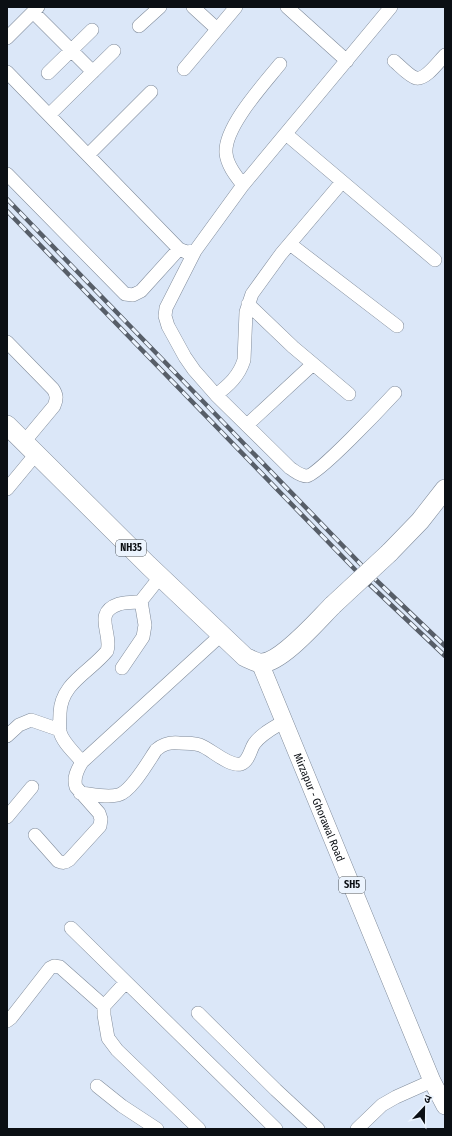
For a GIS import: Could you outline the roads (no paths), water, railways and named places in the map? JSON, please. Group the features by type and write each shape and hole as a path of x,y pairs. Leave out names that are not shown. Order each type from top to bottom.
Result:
{"highway":[{"name":"NH35","path":"7,425 160,577 245,657 260,663"},
{"path":"260,663 270,662 279,657 389,554 420,521 445,488"}],"main road":[{"name":"Mirzapur - Ghorawal Road","path":"260,663 432,1081 443,1100"}],"street":[{"path":"139,26 160,7"},
{"path":"193,7 217,29"},
{"path":"184,69 236,7"},
{"path":"287,7 347,61"},
{"path":"392,7 243,185 195,251 166,308 165,320 185,357 216,395 290,468 299,474 306,476 312,474 335,454 395,393"},
{"path":"7,38 35,10 92,72"},
{"path":"48,73 92,30"},
{"path":"49,115 114,51"},
{"path":"394,60 417,78 428,73 445,55"},
{"path":"243,185 228,161 226,141 237,119 280,64"},
{"path":"7,72 179,249 186,252 195,251"},
{"path":"88,155 151,92"},
{"path":"286,134 435,260"},
{"path":"7,174 125,294 133,295 141,291 179,249"},
{"path":"216,395 232,382 242,366 244,351 244,324 248,304 257,285 342,182"},
{"path":"290,244 397,326"},
{"path":"248,304 313,364 349,394"},
{"path":"7,342 57,394 57,400 54,406 7,489"},
{"path":"247,425 313,364"},
{"path":"82,762 64,739 60,730 60,705 65,692 107,651 109,645 104,624 105,616 108,610 120,604 141,601 160,577"},
{"path":"122,668 143,637 145,625 141,601"},
{"path":"35,835 58,861 62,863 69,860 100,826 101,819 99,813 80,793 74,783 75,775 82,762 222,635"},
{"path":"7,736 19,726 31,720 60,730"},
{"path":"80,793 112,796 119,795 126,791 156,750 161,745 166,743 195,744 206,748 231,763 242,763 246,760 251,748 258,740 283,722"},
{"path":"7,817 32,787"},
{"path":"71,928 276,1129"},
{"path":"7,1021 11,1018 50,968 54,966 60,967 104,1006"},
{"path":"126,982 104,1006 108,1038 117,1050 199,1129"},
{"path":"198,1013 318,1129"},
{"path":"358,1129 382,1105 432,1081"},
{"path":"97,1086 122,1106 157,1129"}],"railway":[{"path":"7,199 375,579 445,646"},
{"path":"7,211 368,583 445,656"}]}
